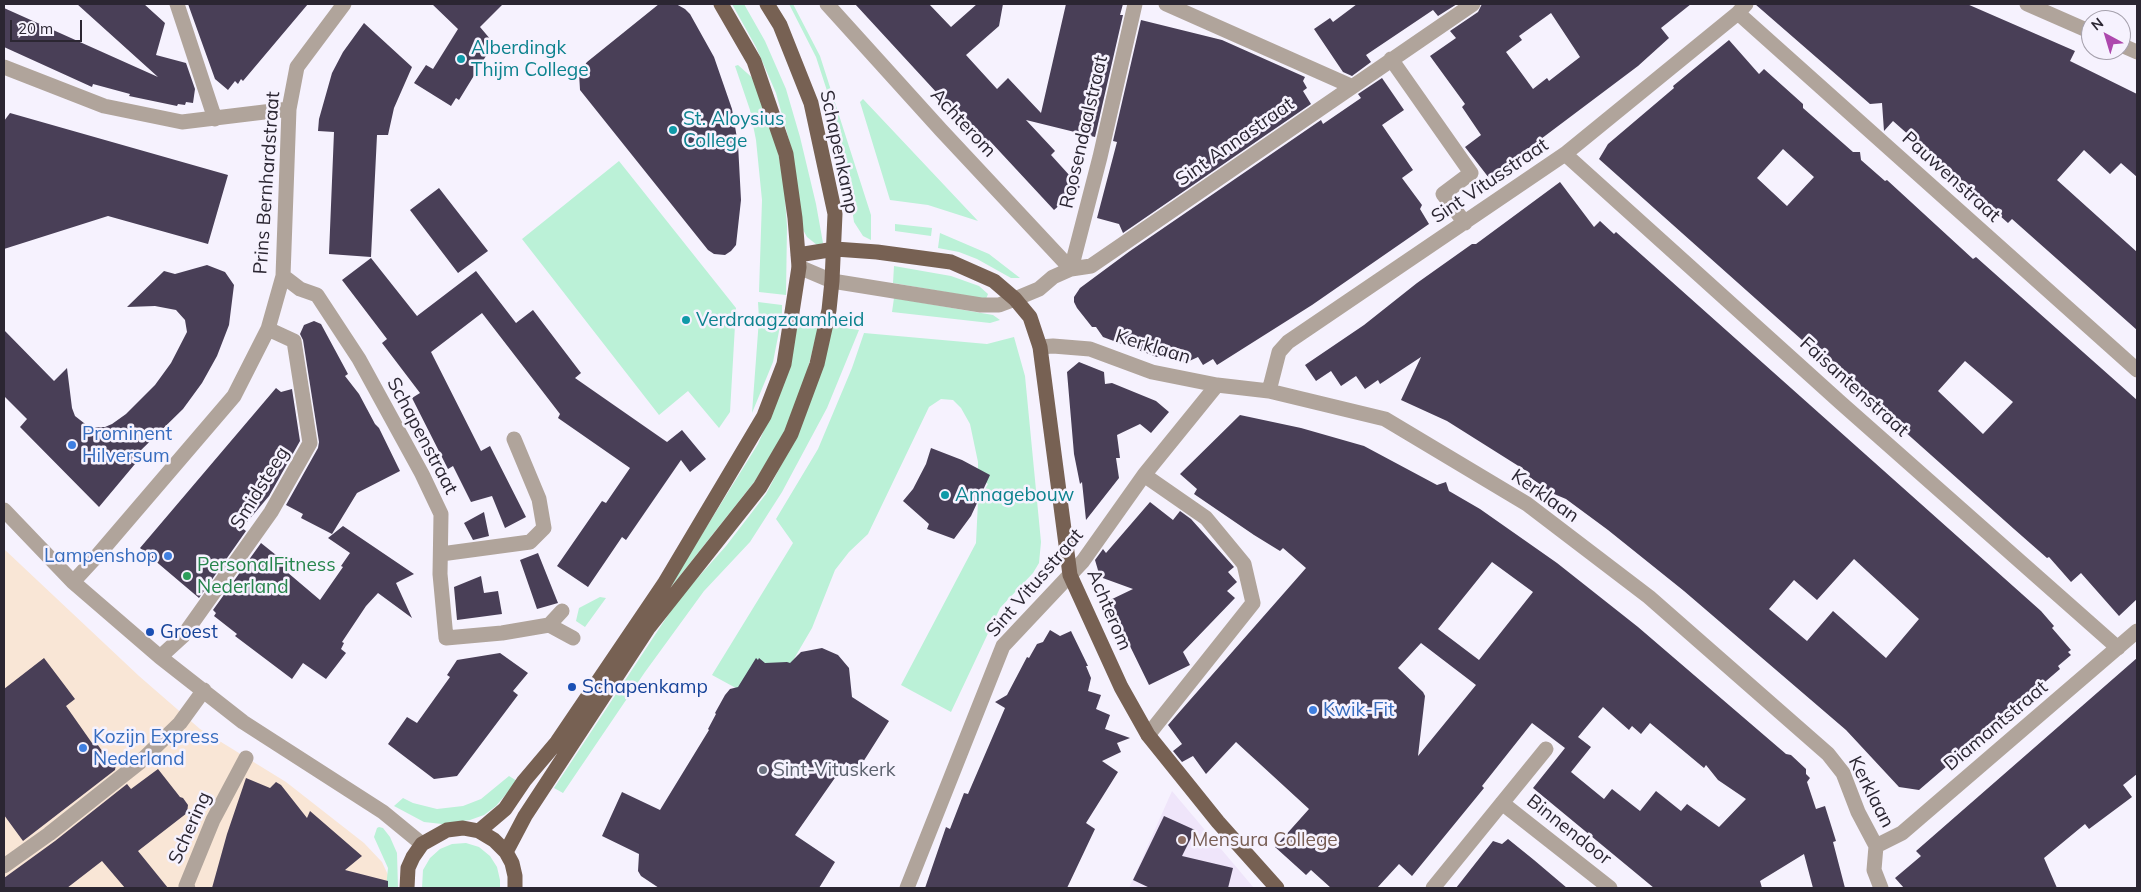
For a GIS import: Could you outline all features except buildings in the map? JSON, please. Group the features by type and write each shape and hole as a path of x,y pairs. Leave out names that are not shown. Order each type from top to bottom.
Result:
{"main road":[{"path":"479,831 505,809 524,781 557,742 670,575 764,416 784,364 799,261 786,154 754,61 721,4"},
{"name":"Schapenkamp","path":"506,852 525,816 649,627 760,487 791,434 817,364 832,281 835,249 835,214 811,102 780,25 767,4"},
{"name":"Achterom","path":"799,261 835,249 877,252 951,262 994,281 1015,299 1030,317 1040,347 1070,575 1121,687 1148,735 1218,822 1277,888"},
{"path":"407,888 408,868 422,844 447,830 463,828 479,831 494,840 506,852 513,870 515,888"}],"street":[{"path":"177,4 215,119"},
{"name":"Prins Bernhardstraat","path":"73,582 234,396 268,329 283,276 289,109 297,67 344,4"},
{"name":"Achterom","path":"827,4 941,130 1071,268"},
{"name":"Roosendaalstraat","path":"1071,268 1100,158 1134,4"},
{"path":"1166,4 1350,86"},
{"name":"Sint Annastraat","path":"1015,299 1039,289 1053,277 1071,268 1091,266 1350,86 1473,4"},
{"path":"2027,4 2081,28"},
{"name":"Sint Vitusstraat","path":"1269,392 1279,352 1288,342 1565,154 1742,8"},
{"name":"Pauwenstraat","path":"1742,8 2137,370"},
{"path":"1391,59 1471,173 1443,194 1465,222"},
{"path":"4,68 104,106 182,122 289,109"},
{"name":"Faisantenstraat","path":"1565,154 1841,403 2118,648"},
{"path":"799,261 832,281 981,305 999,305 1015,299"},
{"name":"Schapenstraat","path":"283,276 300,289 317,295 359,360 422,474 441,514 440,574 446,638 549,625"},
{"name":"Smidsteeg","path":"160,657 183,636 271,512 310,444 294,341 268,329"},
{"name":"Kerklaan","path":"1040,347 1053,346 1090,349 1152,372 1217,385 1269,392 1385,419 1528,504 1649,597 1828,754 1843,773 1858,812 1876,846 1874,870 1880,888"},
{"name":"Sint Vitusstraat","path":"907,888 1003,646 1083,561 1144,475 1217,385"},
{"path":"441,554 530,542 544,528 539,499 514,438"},
{"path":"1144,475 1206,518 1244,564 1253,603 1148,735"},
{"path":"4,510 73,582 160,657 243,722 383,812 422,844"},
{"path":"562,611 549,625 573,638"},
{"name":"Diamantstraat","path":"1876,846 1902,834 2137,631"},
{"path":"4,866 49,834 140,762 180,723 204,690"},
{"name":"Binnendoor","path":"1433,888 1546,749"},
{"name":"Schering","path":"188,888 186,886 212,820 246,758"},
{"name":"Binnendoor","path":"1502,803 1610,888"}],"shaded area":[{"path":"4,549 139,676 200,729 286,782 364,843 382,862 394,888 4,888"},
{"name":"Mensura College","path":"1172,791 1254,888 1129,888"}],"green space":[{"path":"732,4 744,4 765,41 786,89 800,137 823,243 817,245 807,237 802,228 800,204 789,140 776,93 756,47"},
{"path":"789,4 793,4 820,56 871,215 871,240 863,236 854,222 842,145 831,103 816,57"},
{"path":"738,65 756,81 776,141 784,185 787,226 786,295 759,292 762,200 756,140 750,110 735,66"},
{"path":"863,99 978,221 928,205 890,200 860,102"},
{"path":"619,161 736,308 730,412 719,428 688,391 659,415 522,239"},
{"path":"895,224 932,228 931,236 895,231"},
{"path":"940,233 989,254 1020,278 1011,278 977,259 959,252 938,248"},
{"path":"894,266 951,276 979,286 988,294 986,299 893,283"},
{"path":"894,298 993,315 1000,320 990,323 892,312"},
{"path":"758,302 782,305 782,316 773,362 752,413 759,319"},
{"path":"798,321 819,325 804,383 784,433 755,481 663,597 758,444 782,389"},
{"path":"832,326 859,330 827,408 782,492 750,542 704,591 645,672 563,793 554,788 678,600 726,546 766,494 796,437"},
{"path":"864,333 987,344 1014,337 1025,376 1041,542 1039,563 1033,573 1000,608 951,712 901,685 976,543 978,501 988,484 978,478 978,462 970,424 961,408 953,400 941,399 929,407 868,534 849,552 835,570 812,628 767,705 712,675 793,543 776,519 818,449 852,368"},
{"path":"600,597 606,598 585,627 576,621 579,608"},
{"path":"509,776 517,781 496,806 484,815 470,820 442,824 424,822 394,806 403,798 413,803 437,809 463,806 481,799"},
{"path":"379,827 383,828 390,837 397,853 398,888 386,888 388,868 374,837"},
{"path":"466,843 479,847 490,856 497,867 500,888 422,888 423,870 430,858 440,849 452,844"}],"place":[{"name":"Alberdingk Thijm College","path":"461,59"},
{"name":"St. Aloysius College","path":"673,130"},
{"name":"Verdraagzaamheid","path":"686,320"},
{"name":"Prominent Hilversum","path":"72,445"},
{"name":"Annagebouw","path":"945,495"},
{"name":"Lampenshop","path":"168,556"},
{"name":"PersonalFitness Nederland","path":"187,576"},
{"name":"Groest","path":"150,632"},
{"name":"Schapenkamp","path":"572,687"},
{"name":"Kwik-Fit","path":"1313,710"},
{"name":"Kozijn Express Nederland","path":"83,748"},
{"name":"Sint-Vituskerk","path":"763,770"},
{"name":"Mensura College","path":"1182,840"}]}
